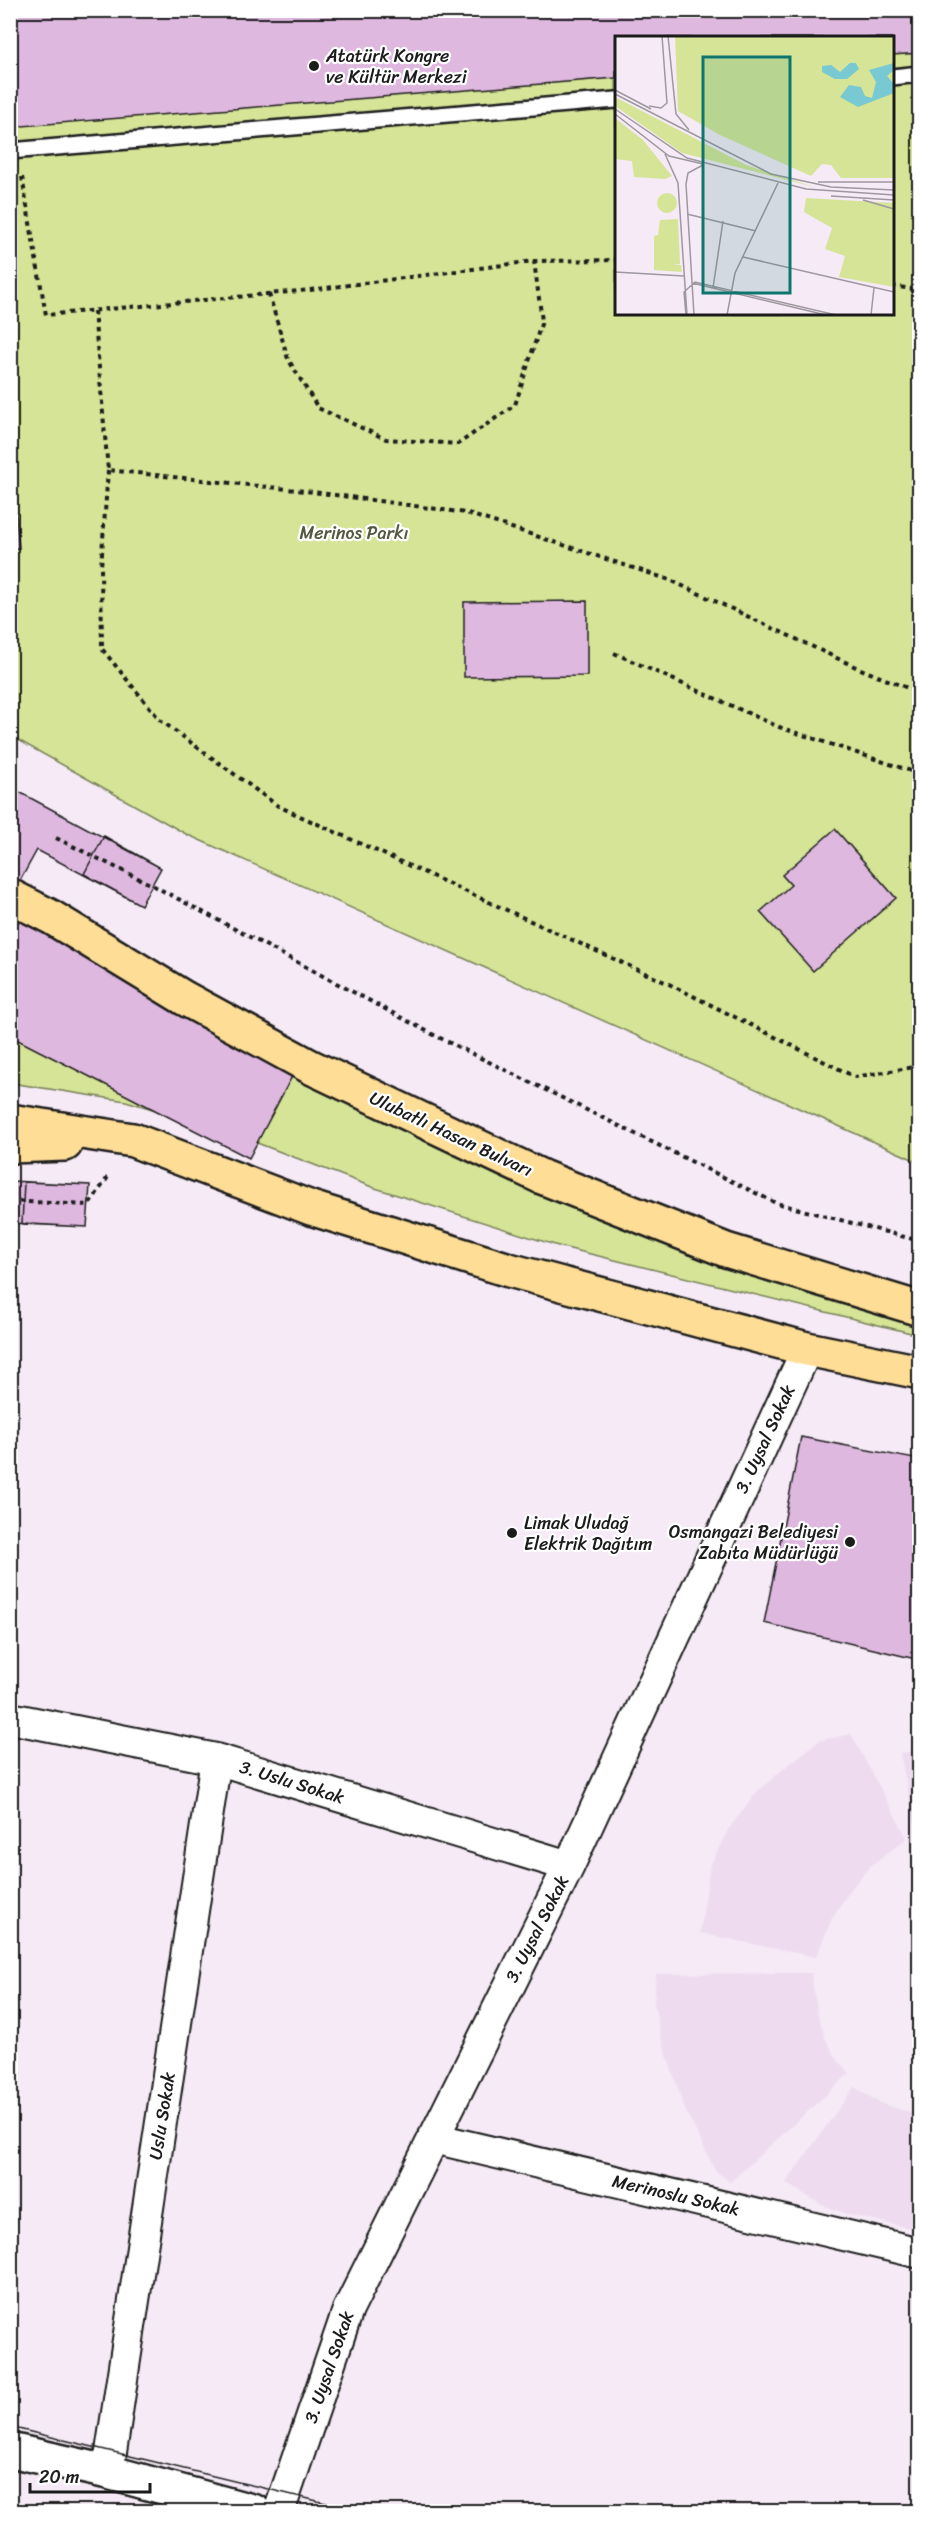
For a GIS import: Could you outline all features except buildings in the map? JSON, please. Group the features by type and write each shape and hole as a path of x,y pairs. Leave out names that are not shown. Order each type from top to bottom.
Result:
{"highway":[{"name":"Ulubatlı Hasan Bulvarı","path":"10,896 51,917 184,998 311,1067 542,1177 726,1250 920,1309"},
{"path":"10,1121 133,1140 311,1208 509,1270 807,1349 920,1372"},
{"path":"10,1146 133,1140"}],"main road":[{"path":"10,2450 108,2472 255,2511"}],"street":[{"name":"3. Uysal Sokak","path":"279,2511 348,2310 569,1866 807,1349"},
{"name":"3. Uslu Sokak","path":"10,1718 216,1760 569,1866"},
{"name":"Uslu Sokak","path":"108,2472 216,1760"},
{"name":"Merinoslu Sokak","path":"433,2138 920,2253"}],"lane":[{"path":"894,77 920,75"},
{"path":"14,150 615,100"}],"path":[{"path":"14,150 46,315 269,294 534,261 615,260"},
{"path":"269,294 288,358 318,408 386,439 458,444 515,405 542,321 534,261"},
{"path":"894,286 920,290"},
{"path":"94,311 108,470 101,567 102,649 160,720 278,806 669,984 855,1077 920,1066"},
{"path":"108,470 306,491 466,513 670,580 858,668 920,693"},
{"path":"614,652 779,727 920,774"},
{"path":"56,838 152,885 435,1035 776,1203 920,1240"},
{"path":"10,1201 89,1205"}],"shaded area":[{"path":"851,1734 907,1838 870,1866 851,1889 833,1916 816,1957 700,1933 710,1866 728,1830 756,1793 819,1741"},
{"path":"920,1751 919,1843 900,1753"},
{"path":"811,1973 817,2011 825,2038 838,2061 850,2073 730,2182 715,2170 684,2107 661,2037 654,2004 656,1974"},
{"path":"854,2087 882,2104 919,2115 919,2230 850,2215 822,2205 786,2183"}],"green space":[{"name":"Merinos Parkı","path":"11,11 919,11 919,1162 186,834 11,736"},
{"path":"10,903 311,1073 919,1314 919,1335 558,1246 372,1187 231,1133 126,1101 11,1083"}],"tram line":[{"path":"10,2427 363,2512"}],"place":[{"name":"Atatürk Kongre ve Kültür Merkezi","path":"314,66"},
{"name":"Limak Uludağ Elektrik Dağıtım","path":"512,1533"},
{"name":"Osmangazi Belediyesi Zabıta Müdürlüğü","path":"850,1542"}]}
